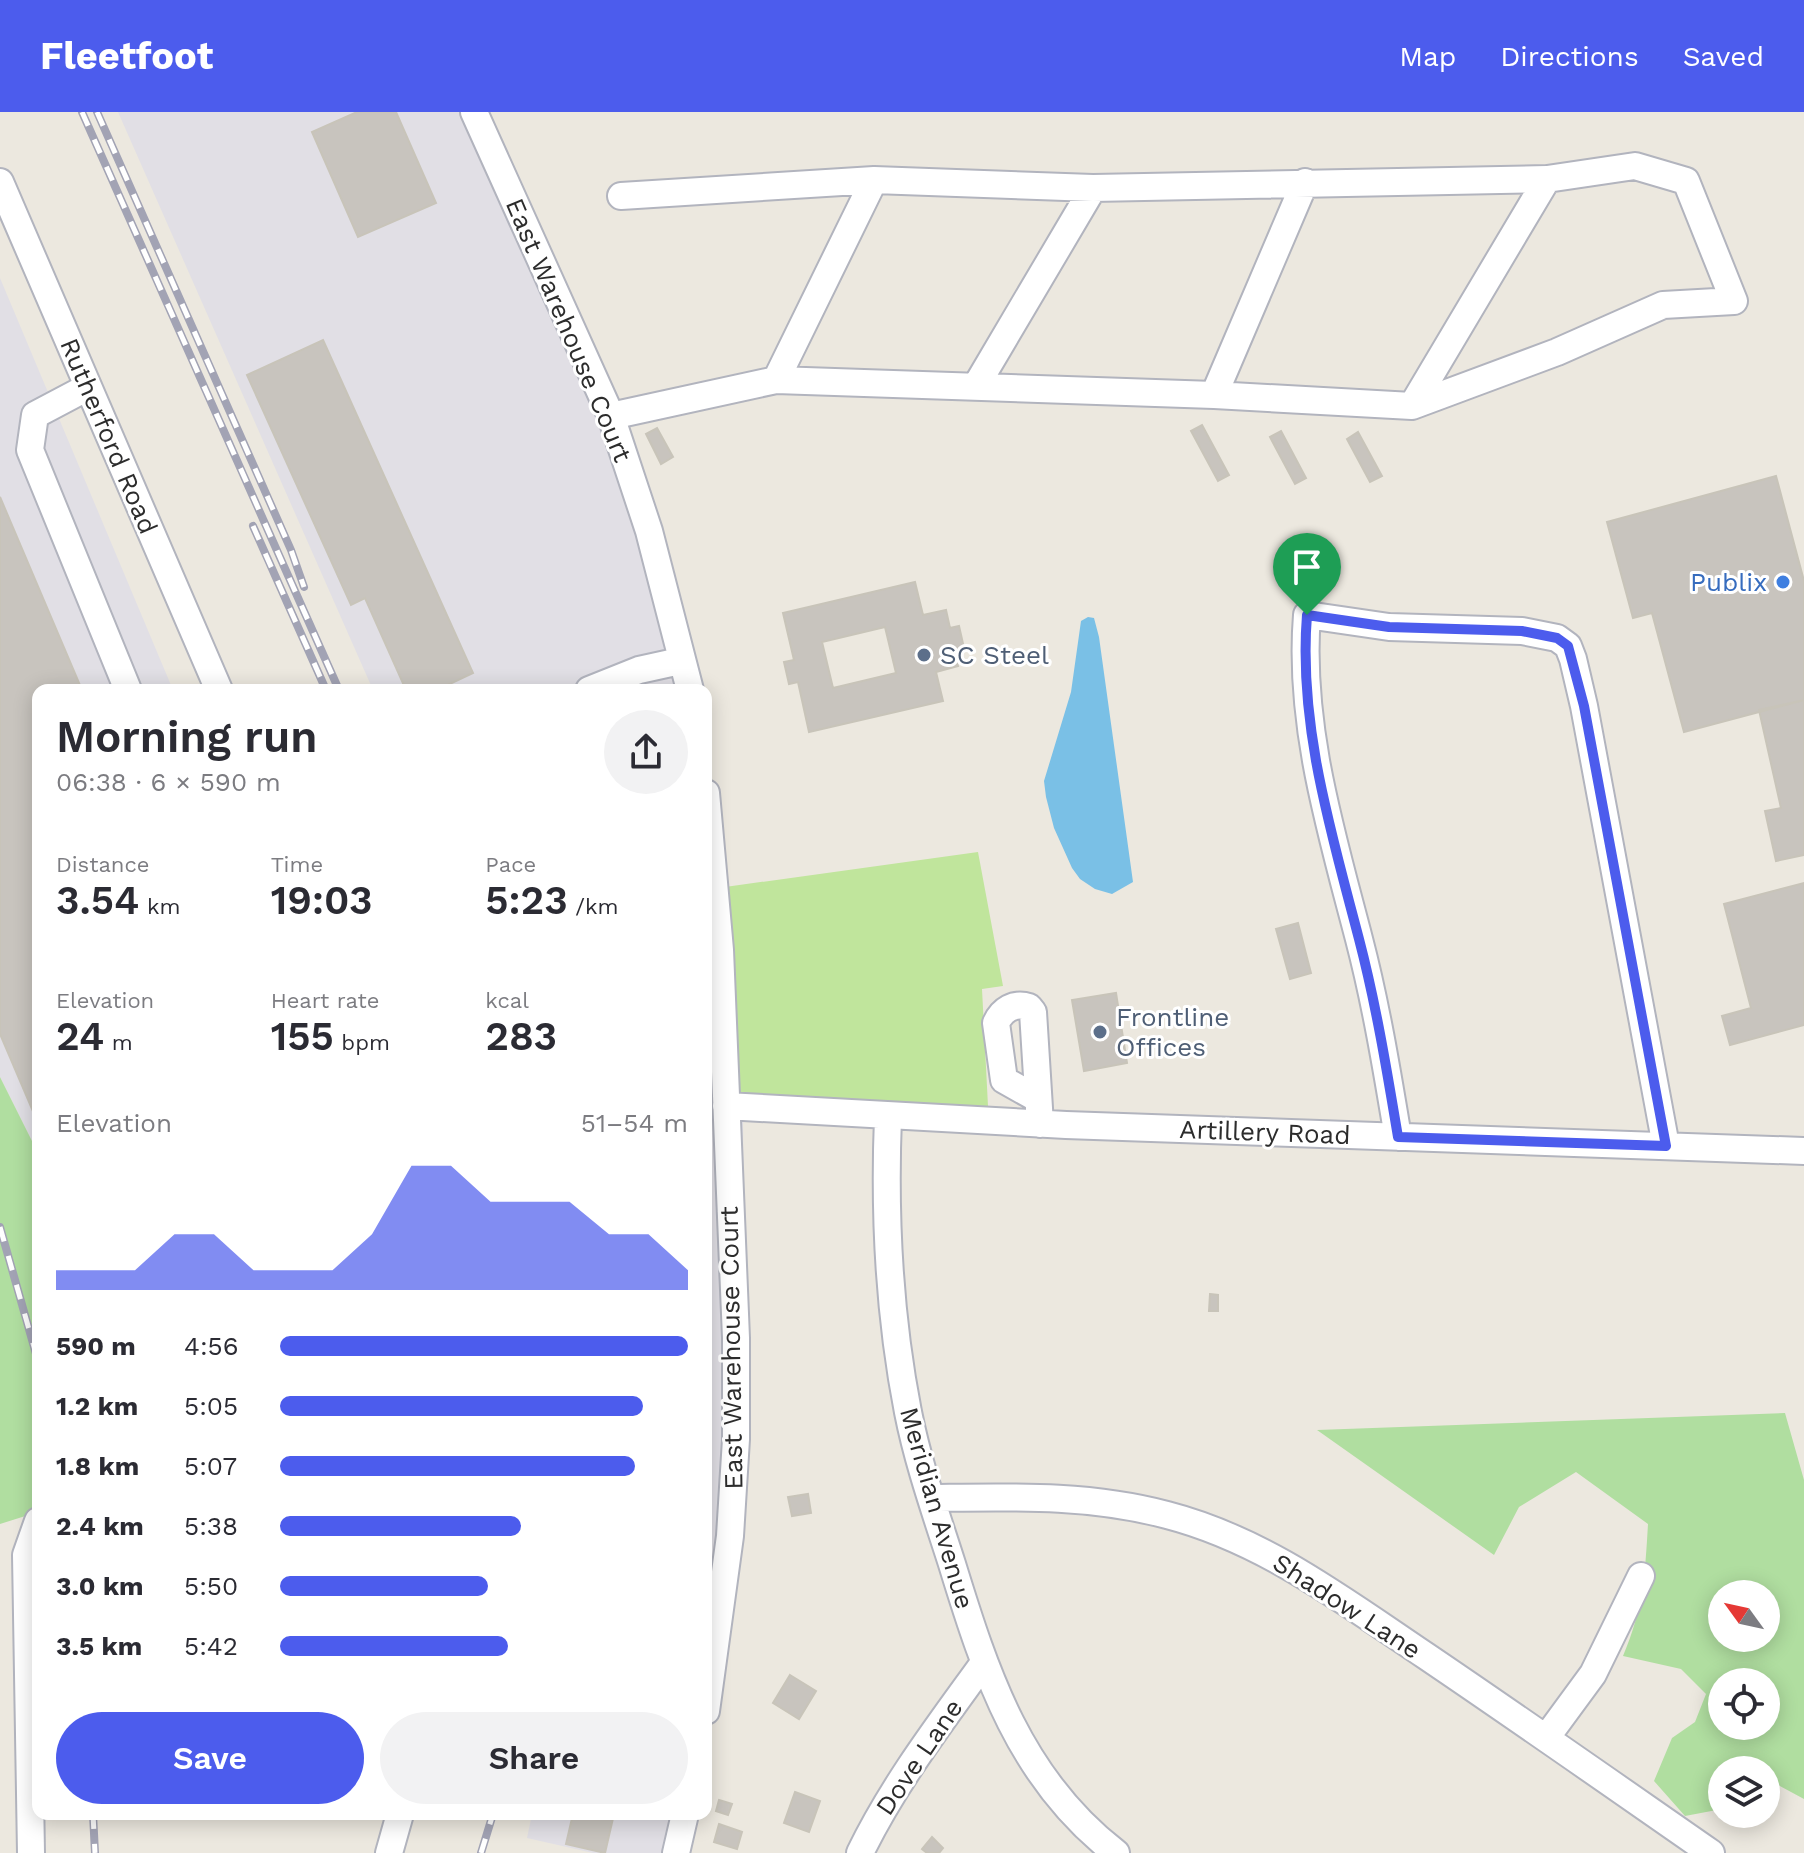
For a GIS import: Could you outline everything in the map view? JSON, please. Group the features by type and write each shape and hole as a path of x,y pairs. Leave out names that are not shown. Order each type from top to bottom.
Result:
{"street":[{"name":"East Warehouse Court","path":"474,112 611,416 674,618 680,661 685,664 689,684"},
{"path":"611,416 776,380 1214,395 1412,406 1557,352 1663,305 1734,301 1686,181 1635,166 1547,179 1093,188 874,180 621,196"},
{"path":"1412,406 1547,179"},
{"path":"776,380 874,180"},
{"name":"Rutherford Road","path":"0,182 216,684"},
{"path":"1214,395 1305,182"},
{"path":"976,386 1093,188"},
{"path":"88,387 35,415 30,450 126,684"},
{"path":"1398,1137 1369,980 1333,847 1320,776 1304,669 1307,615 1389,627 1522,631 1557,638 1568,646 1584,706 1666,1146"},
{"path":"621,684 642,680 680,661"},
{"name":"East Warehouse Court","path":"712,912 726,1106 736,1338 736,1439 730,1536 714,1596 712,1625"},
{"path":"1014,1006 1029,1007 1033,1012 1039,1111 1004,1080 996,1023 1004,1011 1014,1006"},
{"name":"Artillery Road","path":"726,1106 888,1117 1039,1111 1398,1137 1804,1151"},
{"name":"Meridian Avenue","path":"888,1117 887,1232 894,1327 909,1415 931,1498 983,1664 1011,1724 1042,1777 1072,1814 1116,1853"},
{"name":"Shadow Lane","path":"931,1498 1050,1497 1091,1500 1169,1515 1211,1529 1291,1566 1711,1853"},
{"path":"32,1538 26,1555 32,1798"},
{"path":"1546,1738 1593,1674 1641,1576"},
{"name":"Dove Lane","path":"860,1853 915,1758 983,1664"},
{"path":"31,1853 33,1820"},
{"path":"389,1853 398,1820"},
{"path":"676,1853 684,1820"}],"shaded area":[{"path":"118,112 480,112 610,397 684,684 370,684"},
{"path":"0,278 170,684 32,684 32,1141 0,1077"},
{"path":"712,849 743,1116 745,1495 712,1688"},
{"path":"531,1820 689,1820 684,1853 593,1853 527,1838"}],"green space":[{"path":"978,852 1003,986 982,989 988,1106 743,1116 731,1053 725,887"},
{"path":"0,1077 32,1141 32,1514 0,1524"},
{"path":"1785,1413 1804,1480 1804,1799 1780,1786 1780,1756 1708,1756 1708,1812 1685,1816 1654,1781 1672,1738 1695,1722 1706,1694 1681,1669 1623,1656 1642,1592 1648,1524 1576,1472 1519,1507 1494,1555 1317,1430"}],"water":[{"path":"1094,618 1099,637 1133,882 1112,894 1095,889 1080,879 1072,868 1054,828 1044,781 1071,692 1081,621"}],"building":[{"path":"357,112 396,112 436,203 358,237 312,132"},
{"path":"323,340 473,673 450,684 403,684 365,598 351,605 247,375"},
{"path":"1202,425 1229,475 1218,481 1191,431"},
{"path":"657,428 673,457 661,464 646,434"},
{"path":"1281,431 1306,478 1295,484 1270,437"},
{"path":"1358,432 1382,476 1370,482 1347,439"},
{"path":"1776,476 1804,581 1804,700 1684,732 1652,613 1633,618 1607,522"},
{"path":"0,497 79,684 32,684 32,1109 0,1034"},
{"name":"SC Steel","path":"915,582 923,615 946,610 950,628 959,626 964,648 954,651 958,666 936,672 943,701 809,732 798,682 789,684 784,662 794,660 783,613","holes":["885,627 896,673 833,688 822,642"]},
{"path":"1804,700 1804,855 1776,861 1765,811 1781,808 1759,710"},
{"path":"1804,883 1804,1025 1730,1045 1722,1016 1751,1008 1724,904"},
{"path":"1298,923 1311,973 1290,979 1276,929"},
{"name":"Frontline Offices","path":"1116,993 1127,1063 1084,1071 1072,1000"},
{"path":"1210,1294 1218,1295 1218,1311 1209,1311"},
{"path":"808,1494 811,1513 792,1516 788,1497"},
{"path":"790,1675 816,1691 799,1719 773,1703"},
{"path":"795,1792 820,1801 809,1832 784,1823"},
{"path":"719,1800 732,1804 728,1815 716,1811"},
{"path":"572,1820 613,1820 605,1853 566,1844"},
{"path":"719,1824 742,1832 737,1849 714,1842"},
{"path":"932,1837 943,1848 939,1853 927,1853 922,1849"}],"railway":[{"path":"82,112 336,684"},
{"path":"97,112 291,550 304,587"},
{"path":"253,526 323,684"},
{"path":"0,1227 32,1340"},
{"path":"93,1820 95,1853"},
{"path":"481,1853 491,1820"}],"place":[{"name":"Publix","path":"1783,582"},
{"name":"SC Steel","path":"924,655"},
{"name":"Frontline Offices","path":"1100,1032"}],"route":[{"path":"1307,615 1389,627 1522,631 1557,638 1568,646 1584,706 1666,1146 1398,1137 1369,980 1333,847 1320,776 1304,669 1307,615"}]}
